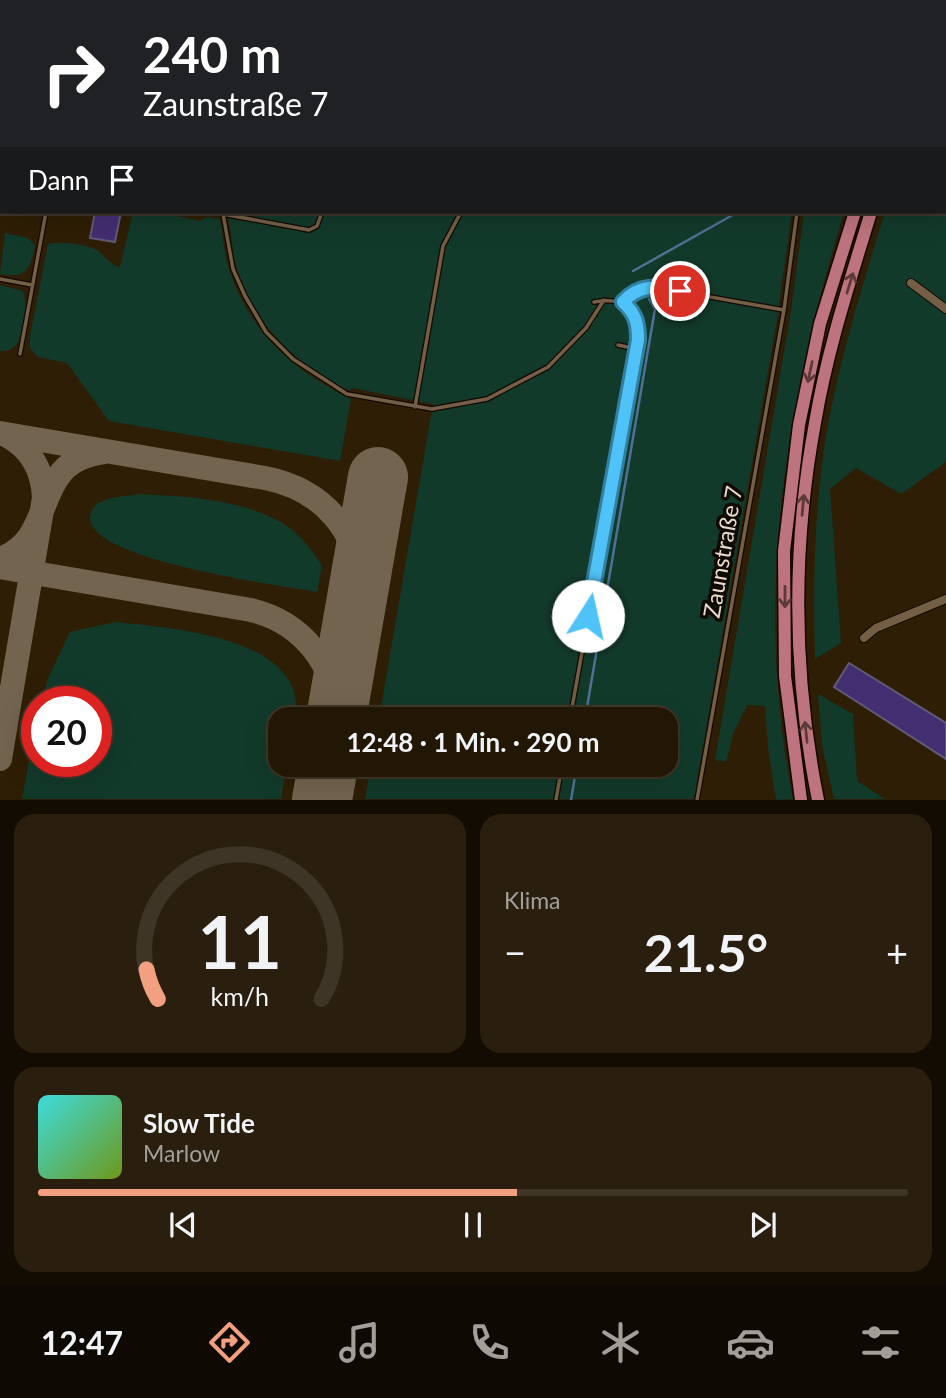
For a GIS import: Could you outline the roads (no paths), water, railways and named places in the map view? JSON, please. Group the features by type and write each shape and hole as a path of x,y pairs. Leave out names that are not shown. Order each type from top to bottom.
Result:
{"main road":[{"path":"801,800 785,676 784,551 801,413 820,324 854,214"},
{"path":"818,800 807,747 800,678 799,578 803,501 815,422 838,322 871,214"}],"street":[{"path":"911,283 946,309"},
{"path":"864,638 876,628 946,599"}],"lane":[{"path":"20,354 46,214"},
{"path":"320,214 317,226 309,230 223,214 233,269 256,315 279,346 316,377 347,394 432,409 487,399 548,367 586,328 604,300"},
{"path":"415,407 443,246 460,214"},
{"name":"Zaunstraße 7","path":"697,800 784,310 797,214"},
{"path":"0,279 33,285"},
{"path":"623,302 631,293 654,287 784,310"},
{"path":"572,707 636,349 638,323 632,310 623,302 594,302"},
{"path":"618,345 636,349"},
{"path":"556,800 560,777"}],"waterway":[{"path":"633,271 734,214"},
{"path":"587,707 655,309 649,299"},
{"path":"571,800 575,777"}]}
